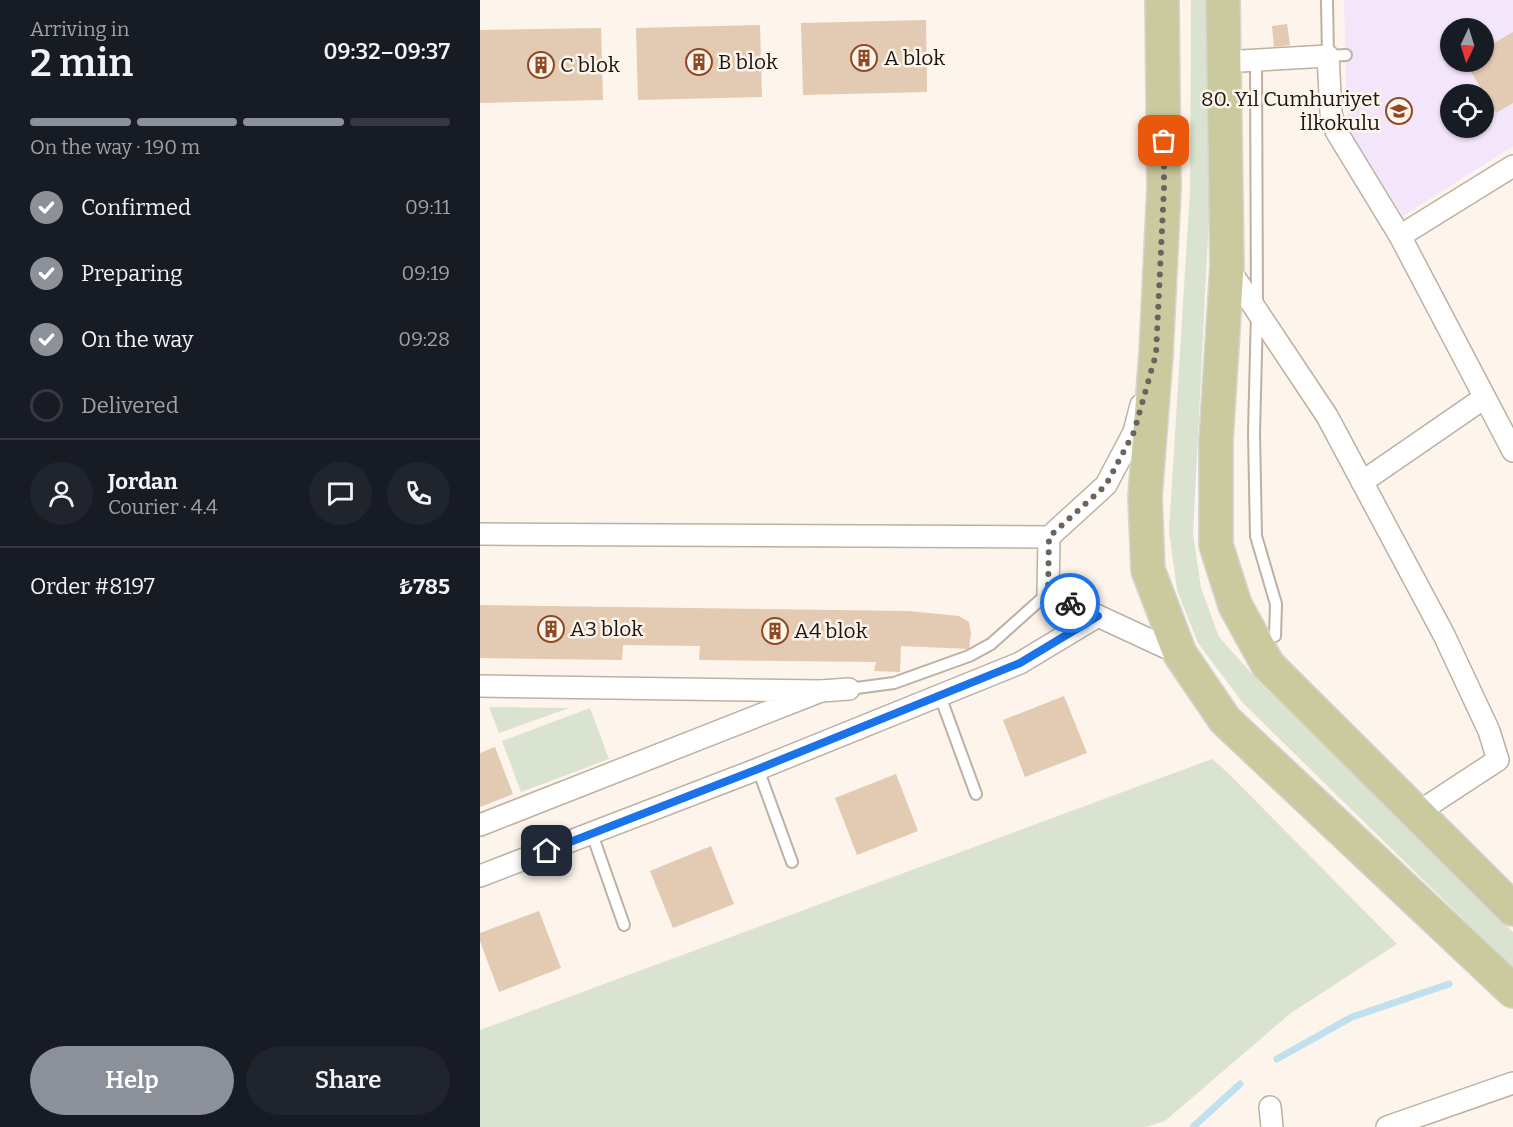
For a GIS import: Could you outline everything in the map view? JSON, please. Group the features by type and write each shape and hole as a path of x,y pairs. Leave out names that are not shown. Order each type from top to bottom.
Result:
{"main road":[{"path":"1162,0 1164,188 1156,354 1145,497 1148,570 1180,654 1225,720 1513,991"},
{"path":"1223,0 1227,266 1216,440 1216,546 1234,605 1268,665 1513,909"}],"street":[{"path":"1223,62 1337,56 1331,114 1336,131 1400,236 1513,451"},
{"path":"1400,236 1513,166"},
{"path":"1227,266 1327,416 1444,635 1489,730 1498,760 1417,813"},
{"path":"480,534 1049,537 1106,485 1134,432 1156,354"},
{"path":"1362,482 1484,398"},
{"path":"1049,537 1048,593 1180,654"},
{"path":"480,876 758,769 1020,663 1098,616"},
{"path":"480,686 821,691 849,689"},
{"path":"480,825 821,691"},
{"path":"1388,1127 1513,1083"}],"lane":[{"path":"1328,0 1337,56"},
{"path":"1256,60 1257,312 1254,433 1256,536 1276,604 1275,636"},
{"path":"849,689 894,683 969,656 991,644 1048,593"},
{"path":"940,696 976,794"},
{"path":"758,769 792,862"},
{"path":"592,834 624,925"}],"shaded area":[{"name":"80. Yıl Cumhuriyet İlkokulu","path":"1344,0 1513,0 1513,146 1403,216 1347,127"}],"green space":[{"path":"1191,0 1211,0 1210,196 1193,534 1201,588 1219,637 1261,684 1513,932 1513,968 1243,703 1198,643 1177,590 1169,531 1190,191"},
{"path":"489,707 569,708 499,733"},
{"path":"590,708 609,759 521,792 502,741"},
{"path":"1212,759 1397,944 1291,1013 1165,1121 1145,1127 480,1127 480,1030"}],"building":[{"name":"A blok","path":"926,20 927,92 803,95 801,23"},
{"path":"1287,24 1290,45 1274,47 1272,26"},
{"name":"B blok","path":"760,25 762,97 638,100 636,28"},
{"name":"C blok","path":"601,28 603,100 480,103 480,30"},
{"path":"1513,32 1513,103 1496,113 1494,84 1478,84 1471,72 1494,72 1494,43"},
{"path":"480,605 908,611 959,616 969,622 971,634 969,649 901,646 900,672 874,671 876,662 699,660 700,646 623,645 622,660 480,658"},
{"path":"1064,696 1087,753 1025,777 1003,720"},
{"path":"495,747 513,794 480,807 480,753"},
{"path":"896,774 918,831 857,855 835,798"},
{"path":"711,846 734,904 673,928 650,871"},
{"path":"539,911 561,968 499,992 480,941 480,933"}],"waterway":[{"path":"1277,1059 1352,1017 1449,984"},
{"path":"1193,1127 1240,1084"}],"way so far":[{"path":"1070,603 1048,593 1049,537 1106,485 1134,432 1156,354 1164,141"}],"place":[{"name":"A blok","path":"864,58"},
{"name":"B blok","path":"699,62"},
{"name":"C blok","path":"541,65"},
{"name":"80. Yıl Cumhuriyet İlkokulu","path":"1399,111"},
{"name":"A3 blok","path":"551,629"},
{"name":"A4 blok","path":"775,631"}],"route":[{"path":"547,851 1020,663 1098,616 1070,603"}]}
